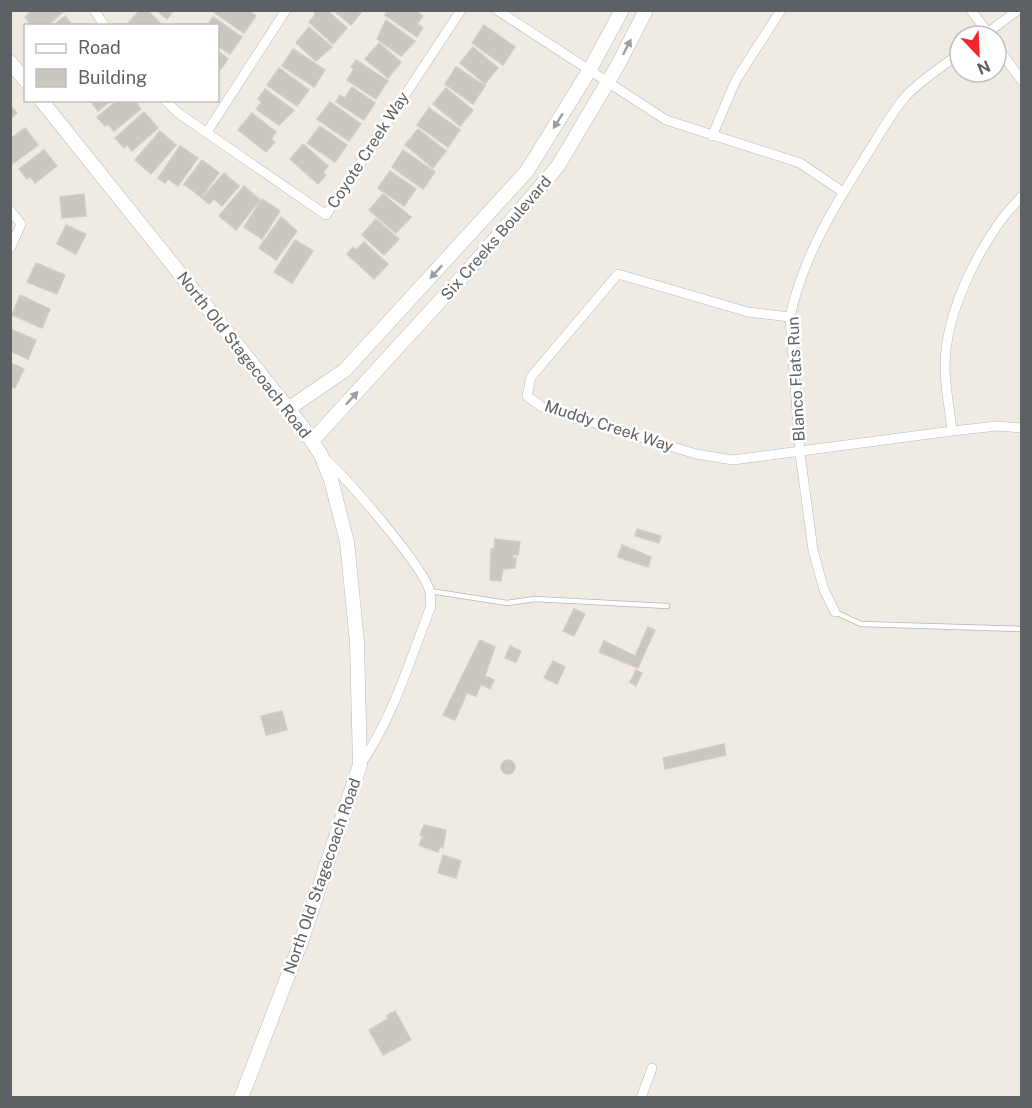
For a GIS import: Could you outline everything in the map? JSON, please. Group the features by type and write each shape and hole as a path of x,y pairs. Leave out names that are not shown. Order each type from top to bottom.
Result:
{"street":[{"path":"207,132 286,10"},
{"name":"Coyote Creek Way","path":"167,102 178,113 326,214 460,10"},
{"path":"497,10 666,120 712,136 775,153 800,164 843,192"},
{"name":"Six Creeks Boulevard","path":"288,409 345,370 527,171 589,71 622,10"},
{"name":"Six Creeks Boulevard","path":"312,441 472,267 544,183 576,139 646,10"},
{"path":"712,136 736,80 781,10"},
{"path":"971,10 980,24"},
{"path":"1001,24 1018,10"},
{"path":"10,62 24,79"},
{"path":"1008,62 1022,81"},
{"name":"Blanco Flats Run","path":"835,612 817,570 800,453 790,317 810,253 843,192 906,96 948,63"},
{"name":"North Old Stagecoach Road","path":"43,102 312,441 321,455 331,480 339,511 352,578 357,642 360,765 302,939 241,1098"},
{"path":"952,431 945,369 950,322 970,273 1002,219 1022,196"},
{"path":"10,210 21,225 10,249"},
{"name":"Muddy Creek Way","path":"790,317 748,312 618,274 531,377 527,396 542,407 716,459 749,460 996,426 1022,428"},
{"path":"321,455 340,472 390,533 430,591 431,606 397,693 376,743 360,765"},
{"path":"641,1098 652,1068"}],"lane":[{"path":"430,591 507,603 535,599 667,606"},
{"path":"835,612 861,624 1022,629"}],"building":[{"path":"32,10 62,10 63,12 49,24 28,24 29,22 25,17"},
{"path":"140,10 147,10 161,24 131,24 129,22"},
{"path":"156,10 174,10 167,19"},
{"path":"248,10 256,16 244,33 212,11"},
{"path":"314,10 327,10 347,28 333,44 309,22 315,15"},
{"path":"333,10 363,10 351,25"},
{"path":"388,10 415,10 423,16 417,24 423,28 417,37 385,15"},
{"path":"65,16 71,24 55,24"},
{"path":"213,17 242,37 230,54 219,47 219,24 209,23"},
{"path":"386,20 415,41 401,56 377,39"},
{"path":"484,25 515,47 503,65 472,43"},
{"path":"309,27 332,47 316,61 296,43"},
{"path":"379,43 401,62 388,78 365,59"},
{"path":"473,47 498,68 485,84 460,63"},
{"path":"293,49 325,70 314,87 282,66"},
{"path":"219,52 228,59 219,72"},
{"path":"356,60 388,81 376,99 347,80 354,69 351,67"},
{"path":"456,67 485,86 473,104 445,84"},
{"path":"279,68 309,90 297,106 267,85"},
{"path":"352,87 375,103 364,120 336,102 340,95 345,98"},
{"path":"446,88 473,110 460,126 433,104"},
{"path":"265,89 294,110 279,125 256,109 262,102 258,99"},
{"path":"91,102 109,102 98,111"},
{"path":"116,102 136,102 141,109 114,131 108,124 105,126 97,117"},
{"path":"330,102 361,124 349,141 317,119"},
{"path":"10,105 17,113 10,119"},
{"path":"429,108 460,130 448,147 417,125"},
{"path":"144,112 158,128 132,151 127,145 124,148 115,138"},
{"path":"252,113 276,132 271,139 275,142 266,152 238,130"},
{"path":"320,126 347,145 335,162 307,143"},
{"path":"25,128 38,145 12,164 10,139"},
{"path":"418,129 446,151 433,168 405,145"},
{"path":"160,131 176,145 151,174 135,160"},
{"path":"303,144 328,166 323,173 326,175 318,184 290,159"},
{"path":"180,146 198,158 178,186 168,179 165,183 158,178"},
{"path":"44,150 57,166 35,183 30,177 27,179 19,169"},
{"path":"403,150 435,172 423,189 392,167"},
{"path":"202,160 219,173 201,197 184,184"},
{"path":"390,171 416,189 404,206 378,188"},
{"path":"224,173 239,186 222,206 214,199 209,204 202,198"},
{"path":"244,186 260,200 236,230 219,216"},
{"path":"84,194 86,216 62,218 60,197"},
{"path":"383,194 411,217 396,233 369,210"},
{"path":"262,199 280,211 262,239 244,227"},
{"path":"281,217 297,231 276,260 259,248"},
{"path":"376,219 399,239 384,255 362,235"},
{"path":"66,225 86,234 76,254 57,244"},
{"path":"295,240 313,251 292,283 274,272"},
{"path":"364,242 388,264 374,279 347,254 353,247 356,250"},
{"path":"36,263 65,275 57,294 27,282"},
{"path":"20,295 50,309 42,328 12,315"},
{"path":"10,329 36,340 28,359 10,351"},
{"path":"10,363 24,369 15,388 10,386"},
{"path":"637,529 661,536 659,543 635,536"},
{"path":"495,539 520,542 518,555 513,554 512,558 516,558 515,568 503,569 501,581 490,580 491,549 494,549"},
{"path":"622,545 651,557 648,567 618,557"},
{"path":"574,609 585,614 574,636 563,631"},
{"path":"648,627 655,630 638,668 599,652 604,641 635,656"},
{"path":"480,640 495,647 485,676 494,680 490,689 481,684 476,696 467,693 455,720 443,715"},
{"path":"510,646 521,651 516,662 505,658"},
{"path":"553,661 565,667 557,684 544,678"},
{"path":"636,670 642,673 636,686 630,682"},
{"path":"282,711 287,730 266,735 261,716"},
{"path":"724,744 726,755 665,769 663,758"},
{"path":"508,760 513,762 515,767 513,772 508,774 503,772 501,767 503,762"},
{"path":"424,825 446,830 443,848 440,846 438,852 419,845 422,838 426,838 420,835"},
{"path":"443,855 461,861 456,878 438,873"},
{"path":"395,1011 411,1040 383,1055 369,1030 388,1019 386,1016"}]}
